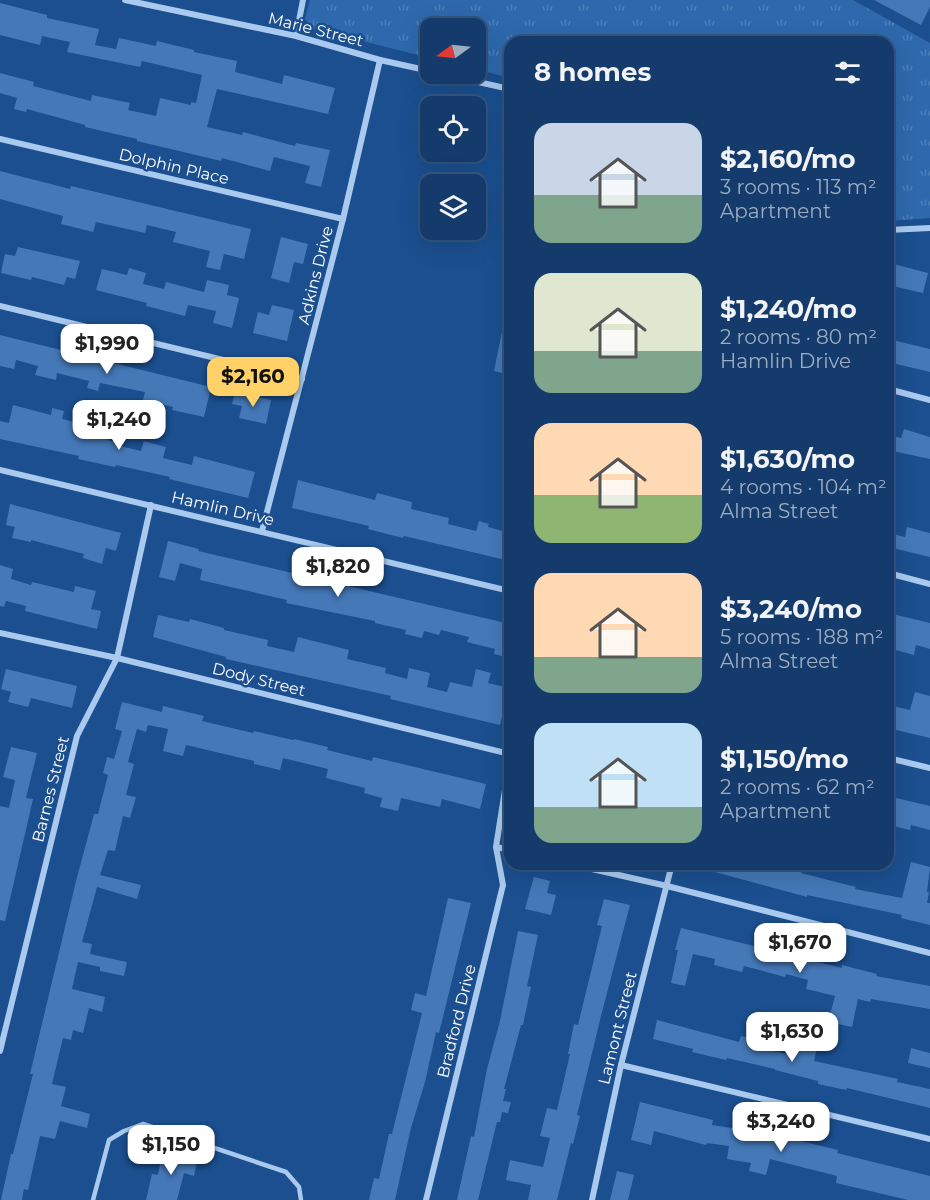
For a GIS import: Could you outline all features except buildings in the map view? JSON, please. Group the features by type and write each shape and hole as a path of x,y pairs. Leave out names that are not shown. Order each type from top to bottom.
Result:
{"street":[{"name":"Marie Street","path":"124,0 296,36 420,69"},
{"path":"296,36 303,0"},
{"name":"Adkins Drive","path":"262,531 343,219 380,60"},
{"path":"486,84 504,88"},
{"name":"Dolphin Place","path":"0,139 343,219"},
{"path":"894,230 930,228"},
{"path":"0,306 302,379"},
{"path":"894,391 930,400"},
{"name":"Hamlin Drive","path":"0,470 504,590"},
{"name":"Barnes Street","path":"0,1051 76,736 117,658 151,505"},
{"path":"894,575 930,584"},
{"name":"Dody Street","path":"0,633 117,658 504,753"},
{"path":"894,759 930,768"},
{"path":"504,796 496,847 504,849"},
{"name":"Bradford Drive","path":"426,1200 503,885 496,847"},
{"path":"596,870 930,953"},
{"name":"Lamont Street","path":"592,1200 621,1065 671,870"},
{"path":"621,1065 930,1139"}],"lane":[{"path":"93,1200 109,1140 143,1124 286,1172 299,1187 301,1200"}],"green space":[{"path":"310,0 853,0 930,43 930,218 894,221 894,36 504,36 504,76 486,72 486,18 420,18 420,55 311,28 305,19"}]}
